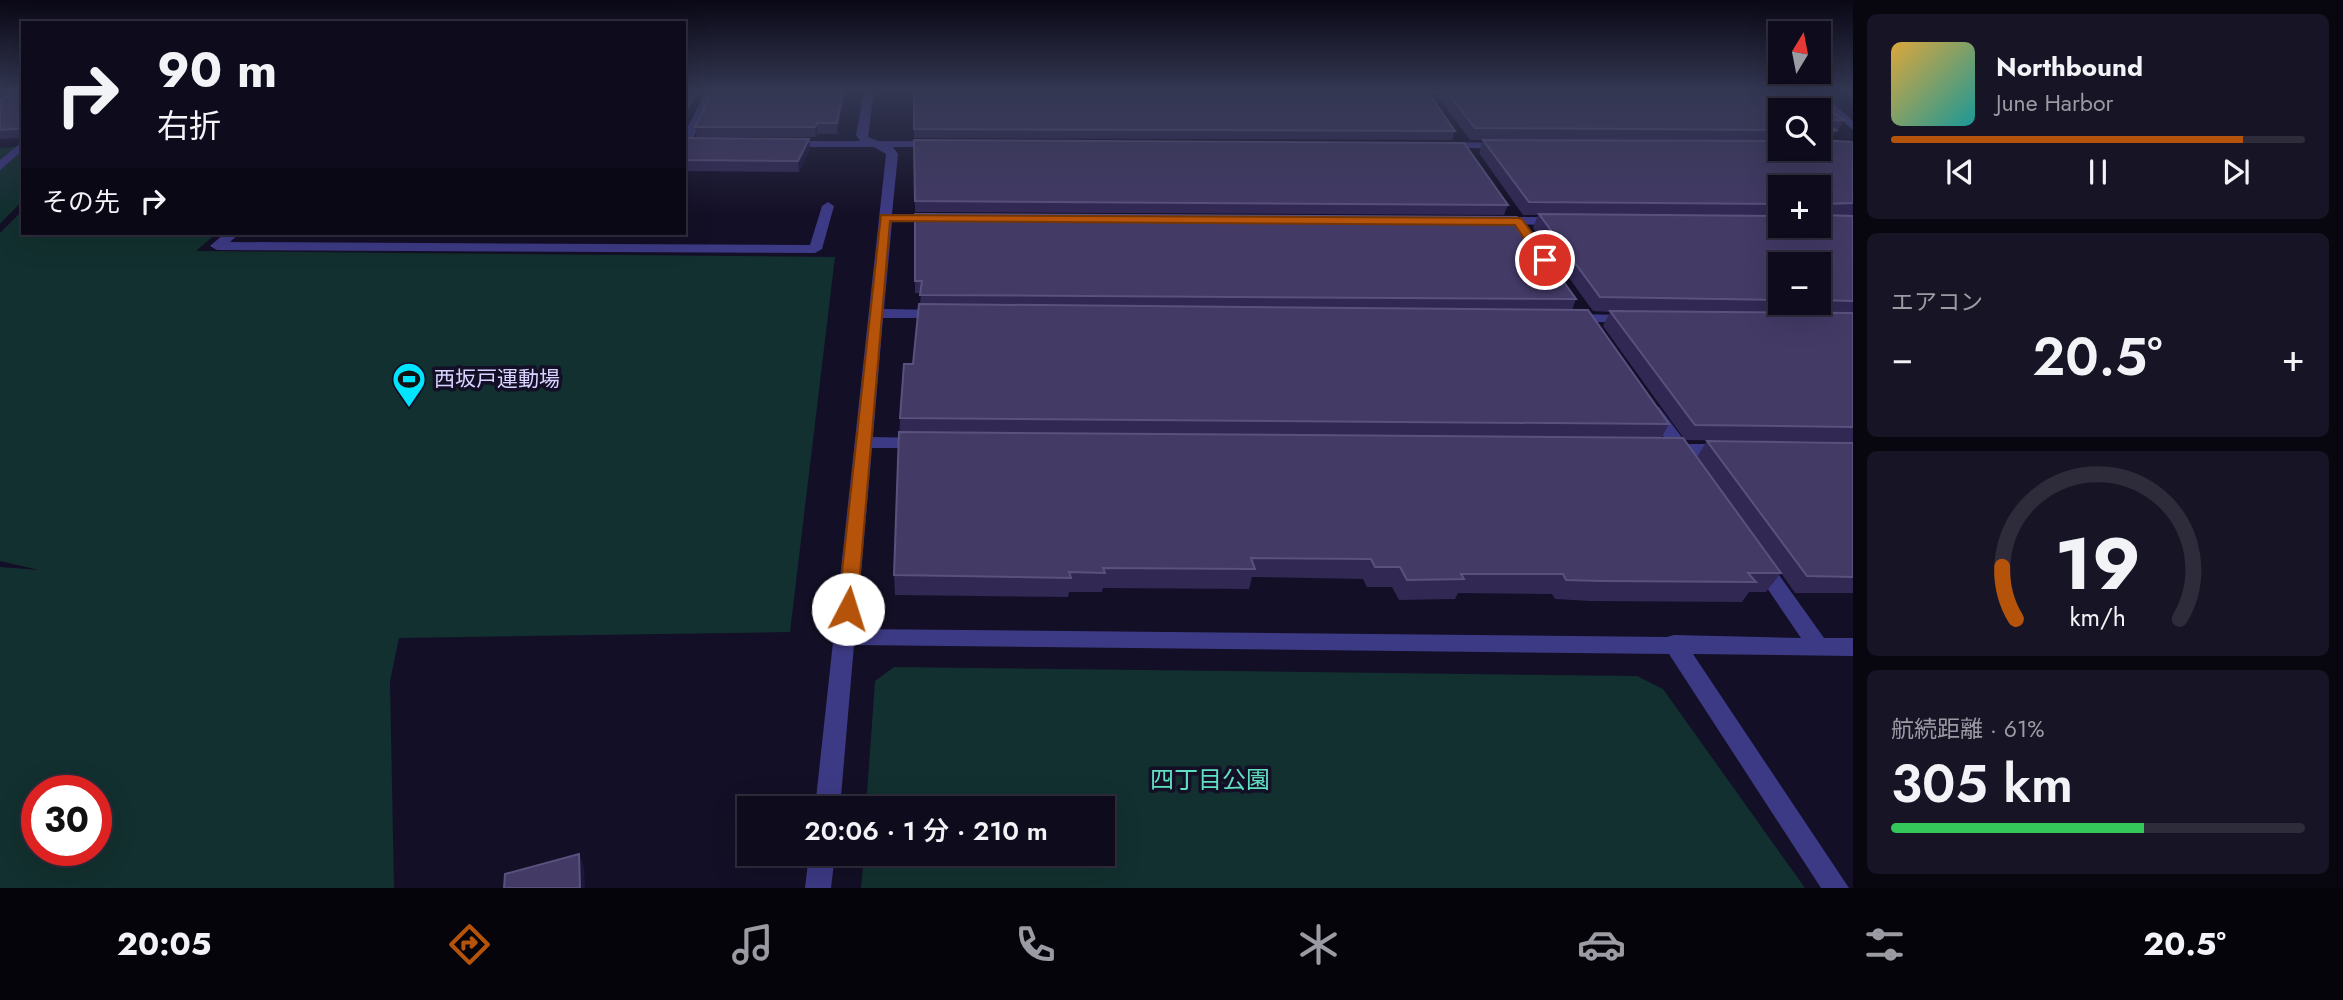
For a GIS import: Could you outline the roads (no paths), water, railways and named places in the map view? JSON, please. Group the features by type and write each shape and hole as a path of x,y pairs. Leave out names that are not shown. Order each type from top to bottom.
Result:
{"street":[{"path":"828,796 892,154 864,139 862,132"},
{"path":"1454,132 1467,151"},
{"path":"686,143 699,143"},
{"path":"778,144 857,148 877,144 946,144"},
{"path":"1435,145 1467,151 1522,146"},
{"path":"0,166 21,146"},
{"path":"1503,200 1533,243"},
{"path":"231,235 217,246 816,249 828,206"},
{"path":"885,218 953,218"},
{"path":"1477,221 1573,221"},
{"path":"1571,296 1602,340"},
{"path":"875,313 959,314"},
{"path":"1558,318 1639,319"},
{"path":"1642,395 1697,472"},
{"path":"863,442 946,443"},
{"path":"1654,450 1748,450"},
{"path":"1750,548 1818,646"},
{"path":"845,637 1674,643 1818,646 1849,651"},
{"path":"1674,643 1836,888"},
{"path":"818,888 821,866"}],"place":[{"name":"西坂戸運動場","path":"409,409"}],"park label":[{"name":"四丁目公園","path":"1210,779"}]}
